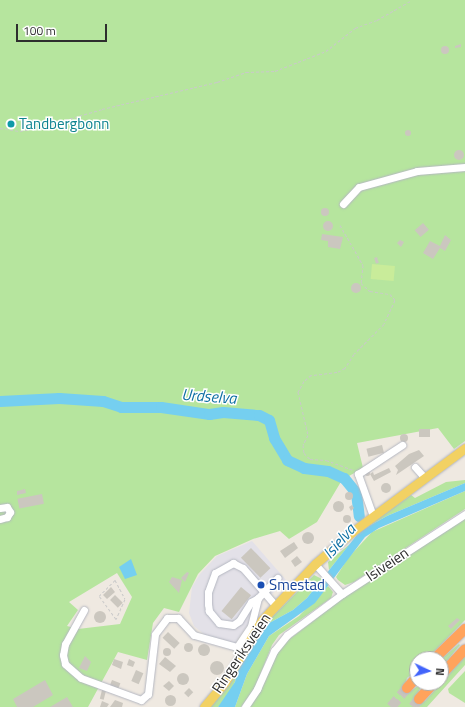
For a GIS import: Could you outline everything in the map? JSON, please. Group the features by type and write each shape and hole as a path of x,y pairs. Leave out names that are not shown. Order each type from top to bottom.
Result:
{"highway":[{"path":"442,651 465,629"},
{"path":"449,667 465,650"},
{"path":"419,699 426,691"}],"main road":[{"name":"Ringeriksveien","path":"204,707 225,682 262,620 315,564 373,516 465,448"}],"street":[{"path":"343,204 359,187 417,171 447,170 465,167"},
{"path":"373,516 358,474 402,445"},
{"path":"415,467 425,478"},
{"path":"0,508 7,507 10,512 7,517 0,519"},
{"name":"Isiveien","path":"245,707 257,689 282,640 342,594 465,514"},
{"path":"275,605 261,595 243,568 233,563 215,573 208,592 209,611 219,623 233,625 239,621 251,602 261,595 277,578"},
{"path":"315,564 342,594"},
{"name":"Ringeriksveien","path":"84,610 65,644 63,655 65,664 81,678 141,700 146,699 148,694 155,634 167,618 178,618 194,635 238,648 251,626 261,595"}],"path":[{"path":"0,128 20,131 41,127 102,109 217,82 246,72 275,71 326,51 355,28 376,20 412,0"},
{"path":"340,225 363,265 361,283 370,291 390,294 395,300 393,308 376,335 354,354 345,368 337,372 311,375 304,381 298,392 308,435 304,453 310,459 350,467 358,474"},
{"path":"115,580 125,599 116,619 99,596 115,580"}],"shaded area":[{"path":"252,541 286,580 270,596 262,597 253,603 248,624 235,643 205,635 194,626 189,613 192,587 200,574 217,556"}],"green space":[{"path":"0,0 465,0 465,441 454,449 438,428 357,443 363,468 342,480 317,522 289,539 280,531 253,539 215,556 198,574 179,612 164,608 153,623 147,660 118,652 88,707 0,707","holes":["117,573 132,597 120,624 78,629 67,626 78,610 69,602"]},
{"path":"372,264 395,266 394,281 371,279"},
{"path":"465,480 465,483 387,516 360,531 411,495 415,498 446,482"},
{"path":"465,491 465,509 354,582 345,585 338,580 336,577 348,558 372,532"},
{"path":"465,516 465,620 435,651 409,651 409,676 405,685 409,691 419,691 417,695 420,702 425,701 434,691 441,691 427,707 249,707 277,653 287,641 347,595"},
{"path":"350,544 338,559 329,570 328,562"},
{"path":"314,575 322,579 307,598 293,610 262,627"},
{"path":"328,586 333,592 331,598 279,635 272,645 255,688 241,707 235,707 247,674 269,636 299,616"},
{"path":"459,644 460,645 449,658 449,652"},
{"path":"465,656 465,665 449,683 449,674"},
{"path":"239,665 235,682 225,700 218,707 209,707 231,680"},
{"path":"465,671 465,703 449,693 449,688"}],"water":[{"path":"465,483 465,491 379,528 365,537 315,603 269,636 247,674 235,707 218,707 235,682 239,665 262,627 293,610 307,598 360,531 387,516"},
{"path":"131,559 137,575 125,579 119,567"}],"building":[{"path":"461,44 461,47 455,48 455,46"},
{"path":"443,46 447,46 449,50 447,54 443,54 441,52 441,48"},
{"path":"408,130 411,133 408,136 405,133"},
{"path":"457,150 461,150 464,155 461,160 457,160 454,157 454,153"},
{"path":"325,208 328,209 328,215 325,216 322,215 321,212 322,209"},
{"path":"326,221 330,221 332,222 332,230 326,231 323,228 323,224"},
{"path":"423,223 429,230 421,237 415,230"},
{"path":"322,234 343,237 340,249 328,247 328,241 321,240"},
{"path":"445,235 451,240 445,251 440,248 433,259 423,253 430,241 440,246"},
{"path":"400,240 404,242 401,247 397,243"},
{"path":"377,257 379,263 376,264 374,258"},
{"path":"354,283 358,283 361,288 358,293 354,293 351,290 351,286"},
{"path":"419,429 430,429 430,437 419,437"},
{"path":"402,434 406,434 408,438 406,442 402,442 400,440 400,436"},
{"path":"382,445 384,453 368,457 366,449"},
{"path":"419,450 424,456 396,475 398,470 395,466 409,454"},
{"path":"389,468 391,472 374,481 370,474 373,472 374,475"},
{"path":"367,470 370,473 367,476 364,473"},
{"path":"386,483 391,488 386,493 381,488"},
{"path":"25,489 26,493 17,495 17,491"},
{"path":"347,492 351,492 353,496 351,500 347,500 345,498 345,494"},
{"path":"42,494 44,504 19,509 17,499"},
{"path":"336,501 340,501 342,502 342,510 336,511 333,508 333,504"},
{"path":"352,505 354,508 351,511 349,507"},
{"path":"345,515 349,515 351,519 349,523 345,523 343,521 343,517"},
{"path":"306,532 310,532 314,538 310,544 306,544 302,540 302,536"},
{"path":"294,542 298,548 285,558 280,551"},
{"path":"251,548 270,568 260,578 241,558"},
{"path":"297,556 302,562 295,567 291,561"},
{"path":"187,572 189,573 185,582 181,578"},
{"path":"172,577 182,580 179,593 169,582"},
{"path":"111,587 115,592 107,599 103,595"},
{"path":"241,587 251,595 232,619 221,611"},
{"path":"115,595 123,603 118,608 110,600"},
{"path":"100,611 104,613 106,617 104,621 100,623 96,621 94,617 96,613"},
{"path":"457,618 460,620 451,629 448,626"},
{"path":"168,632 180,643 174,649 163,638"},
{"path":"188,642 193,647 188,652 183,647"},
{"path":"204,644 208,646 210,650 208,654 204,656 200,654 198,650 200,646"},
{"path":"167,648 170,649 170,655 167,656 164,655 163,652 164,649"},
{"path":"85,656 91,662 87,671 79,668"},
{"path":"165,657 176,666 170,672 159,664"},
{"path":"114,659 123,662 121,669 112,665"},
{"path":"129,659 135,662 133,667 127,665"},
{"path":"217,661 222,663 224,668 222,673 217,675 212,673 210,668 212,663"},
{"path":"136,670 143,673 139,684 131,681"},
{"path":"183,673 187,675 189,679 187,683 183,685 179,683 177,679 179,675"},
{"path":"45,680 53,695 33,707 17,707 13,699"},
{"path":"112,680 120,683 118,689 110,686"},
{"path":"169,681 174,686 169,691 163,686"},
{"path":"189,688 193,692 188,697 184,693"},
{"path":"102,690 106,691 104,700 100,699"},
{"path":"170,694 174,696 176,700 174,704 170,706 166,704 164,700 166,696"},
{"path":"67,697 73,707 50,707"},
{"path":"115,700 123,703 122,707 110,707"},
{"path":"102,701 109,704 107,707 100,707"}],"waterway":[{"name":"Urdselva","path":"0,401 59,398 103,401 121,407 161,407 209,414 223,412 259,415 269,420 274,438 287,460 304,468 328,471 344,478 356,493 359,516"}],"tunnel":[{"path":"391,707 407,688"},
{"path":"413,707 419,699"}],"place":[{"name":"Tandbergbonn","path":"11,124"},
{"name":"Smestad","path":"261,585"}],"water label":[{"name":"Isielva","path":"339,541"}]}
